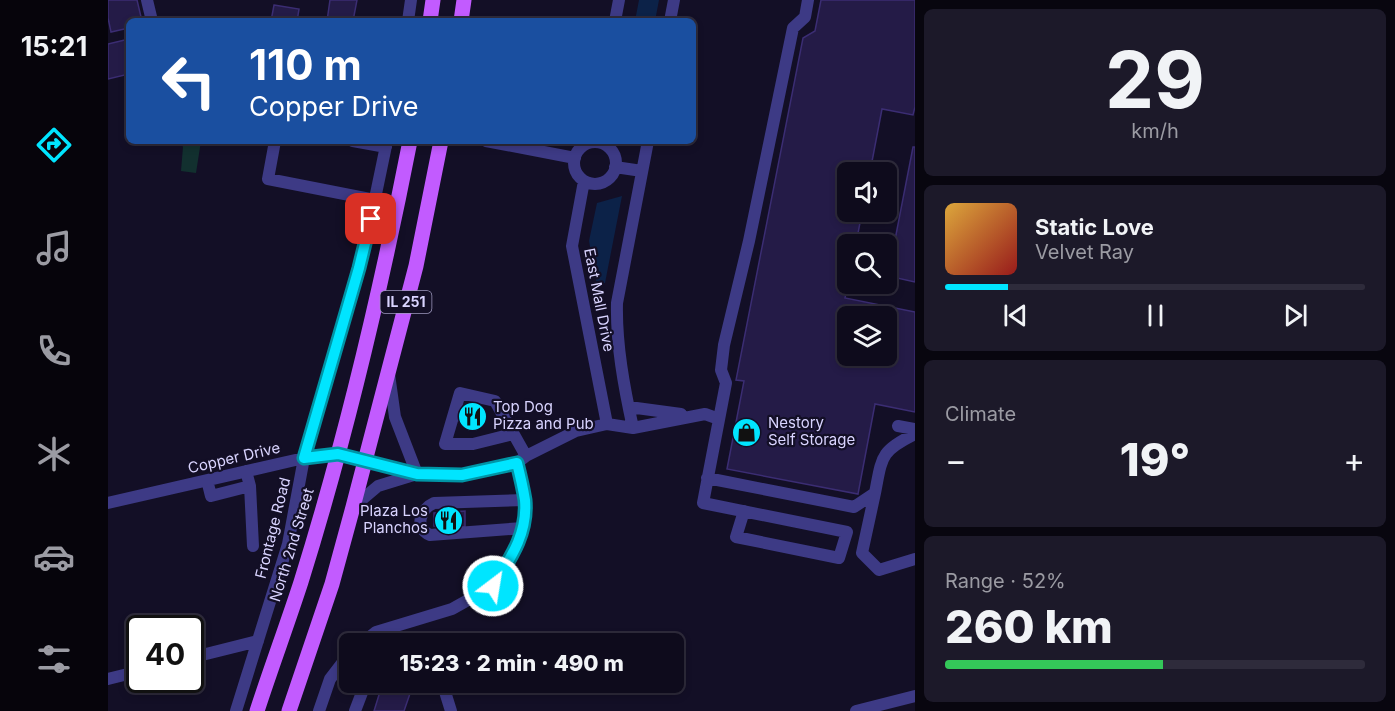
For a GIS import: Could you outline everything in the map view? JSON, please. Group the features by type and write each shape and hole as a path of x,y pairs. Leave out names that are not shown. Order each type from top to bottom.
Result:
{"main road":[{"path":"430,18 433,0"},
{"path":"461,18 464,0"},
{"name":"North 2nd Street","path":"256,711 301,582 338,454 387,258 409,144"},
{"name":"IL 251","path":"289,711 332,584 353,507 416,266 440,144"}],"street":[{"path":"408,18 411,0"},
{"path":"616,18 619,0"},
{"path":"671,18 674,0"},
{"path":"744,510 736,537 839,558 847,532 744,510 703,503 726,383 721,370 724,345 749,241 793,28 805,17 808,0"},
{"path":"150,1 152,18"},
{"path":"274,144 268,179 375,200"},
{"name":"Frontage Road","path":"236,711 288,544 304,458 359,268 386,144"},
{"path":"502,144 575,158"},
{"path":"590,144 583,146 575,158 575,171 590,184 609,179 615,167 613,153 603,144"},
{"name":"East Mall Drive","path":"633,428 616,324 617,303 647,144"},
{"path":"615,167 642,171"},
{"name":"East Mall Drive","path":"584,181 572,246 607,424"},
{"path":"353,507 378,486 417,474 395,417 388,371"},
{"path":"375,633 452,609 493,586 517,547 523,528 525,500 522,460 513,434 495,401 460,393 445,444 473,444 513,434"},
{"path":"628,406 691,416"},
{"path":"607,424 633,428 705,414 719,419"},
{"name":"Copper Drive","path":"108,503 304,458 338,454 417,474 462,475 522,460 576,431 607,424"},
{"path":"898,426 915,429"},
{"path":"915,434 888,450 882,457 862,553 879,570 915,559"},
{"path":"246,471 250,486 253,546"},
{"path":"707,478 854,507 875,493"},
{"path":"207,480 211,496 250,486"},
{"path":"523,528 430,535 420,526 420,517 427,505 434,502 525,500"},
{"path":"204,654 258,641"},
{"path":"320,711 330,679 339,667"},
{"path":"108,679 126,674"},
{"path":"355,711 362,693"},
{"path":"445,693 451,711"},
{"path":"856,711 915,696"}],"green space":[{"path":"182,144 201,144 196,173 181,171"}],"water":[{"path":"639,0 659,0 656,18 636,18"},
{"path":"622,196 605,283 597,285 589,241 597,203"}],"building":[{"path":"108,0 137,0 141,18 126,18 126,29 111,32"},
{"path":"330,0 357,0 354,18 327,18"},
{"path":"821,0 915,0 915,107 913,115 882,109 872,162 837,162 837,222 860,222 858,234 837,234 837,294 846,294 845,298 885,306 837,306 837,366 897,366 897,308 915,312 915,412 875,404 858,494 727,469 744,381 736,380 803,38 815,31"},
{"path":"274,5 299,9 298,18 272,18"},
{"path":"126,40 126,75 108,79 108,44"},
{"path":"913,147 915,147 915,282 897,278 896,234"},
{"name":"Top Dog Pizza and Pub","path":"462,407 485,412 482,426 459,421"},
{"name":"Plaza Los Planchos","path":"465,511 465,527 434,526 434,513"},
{"path":"380,693 410,693 404,711 374,711"}],"place":[{"name":"Top Dog Pizza and Pub","path":"472,416"},
{"name":"Nestory Self Storage","path":"747,432"},
{"name":"Plaza Los Planchos","path":"449,520"}],"route":[{"path":"371,219 304,458 338,454 417,474 462,475 517,463 525,500 523,528 517,547 493,586"}]}
